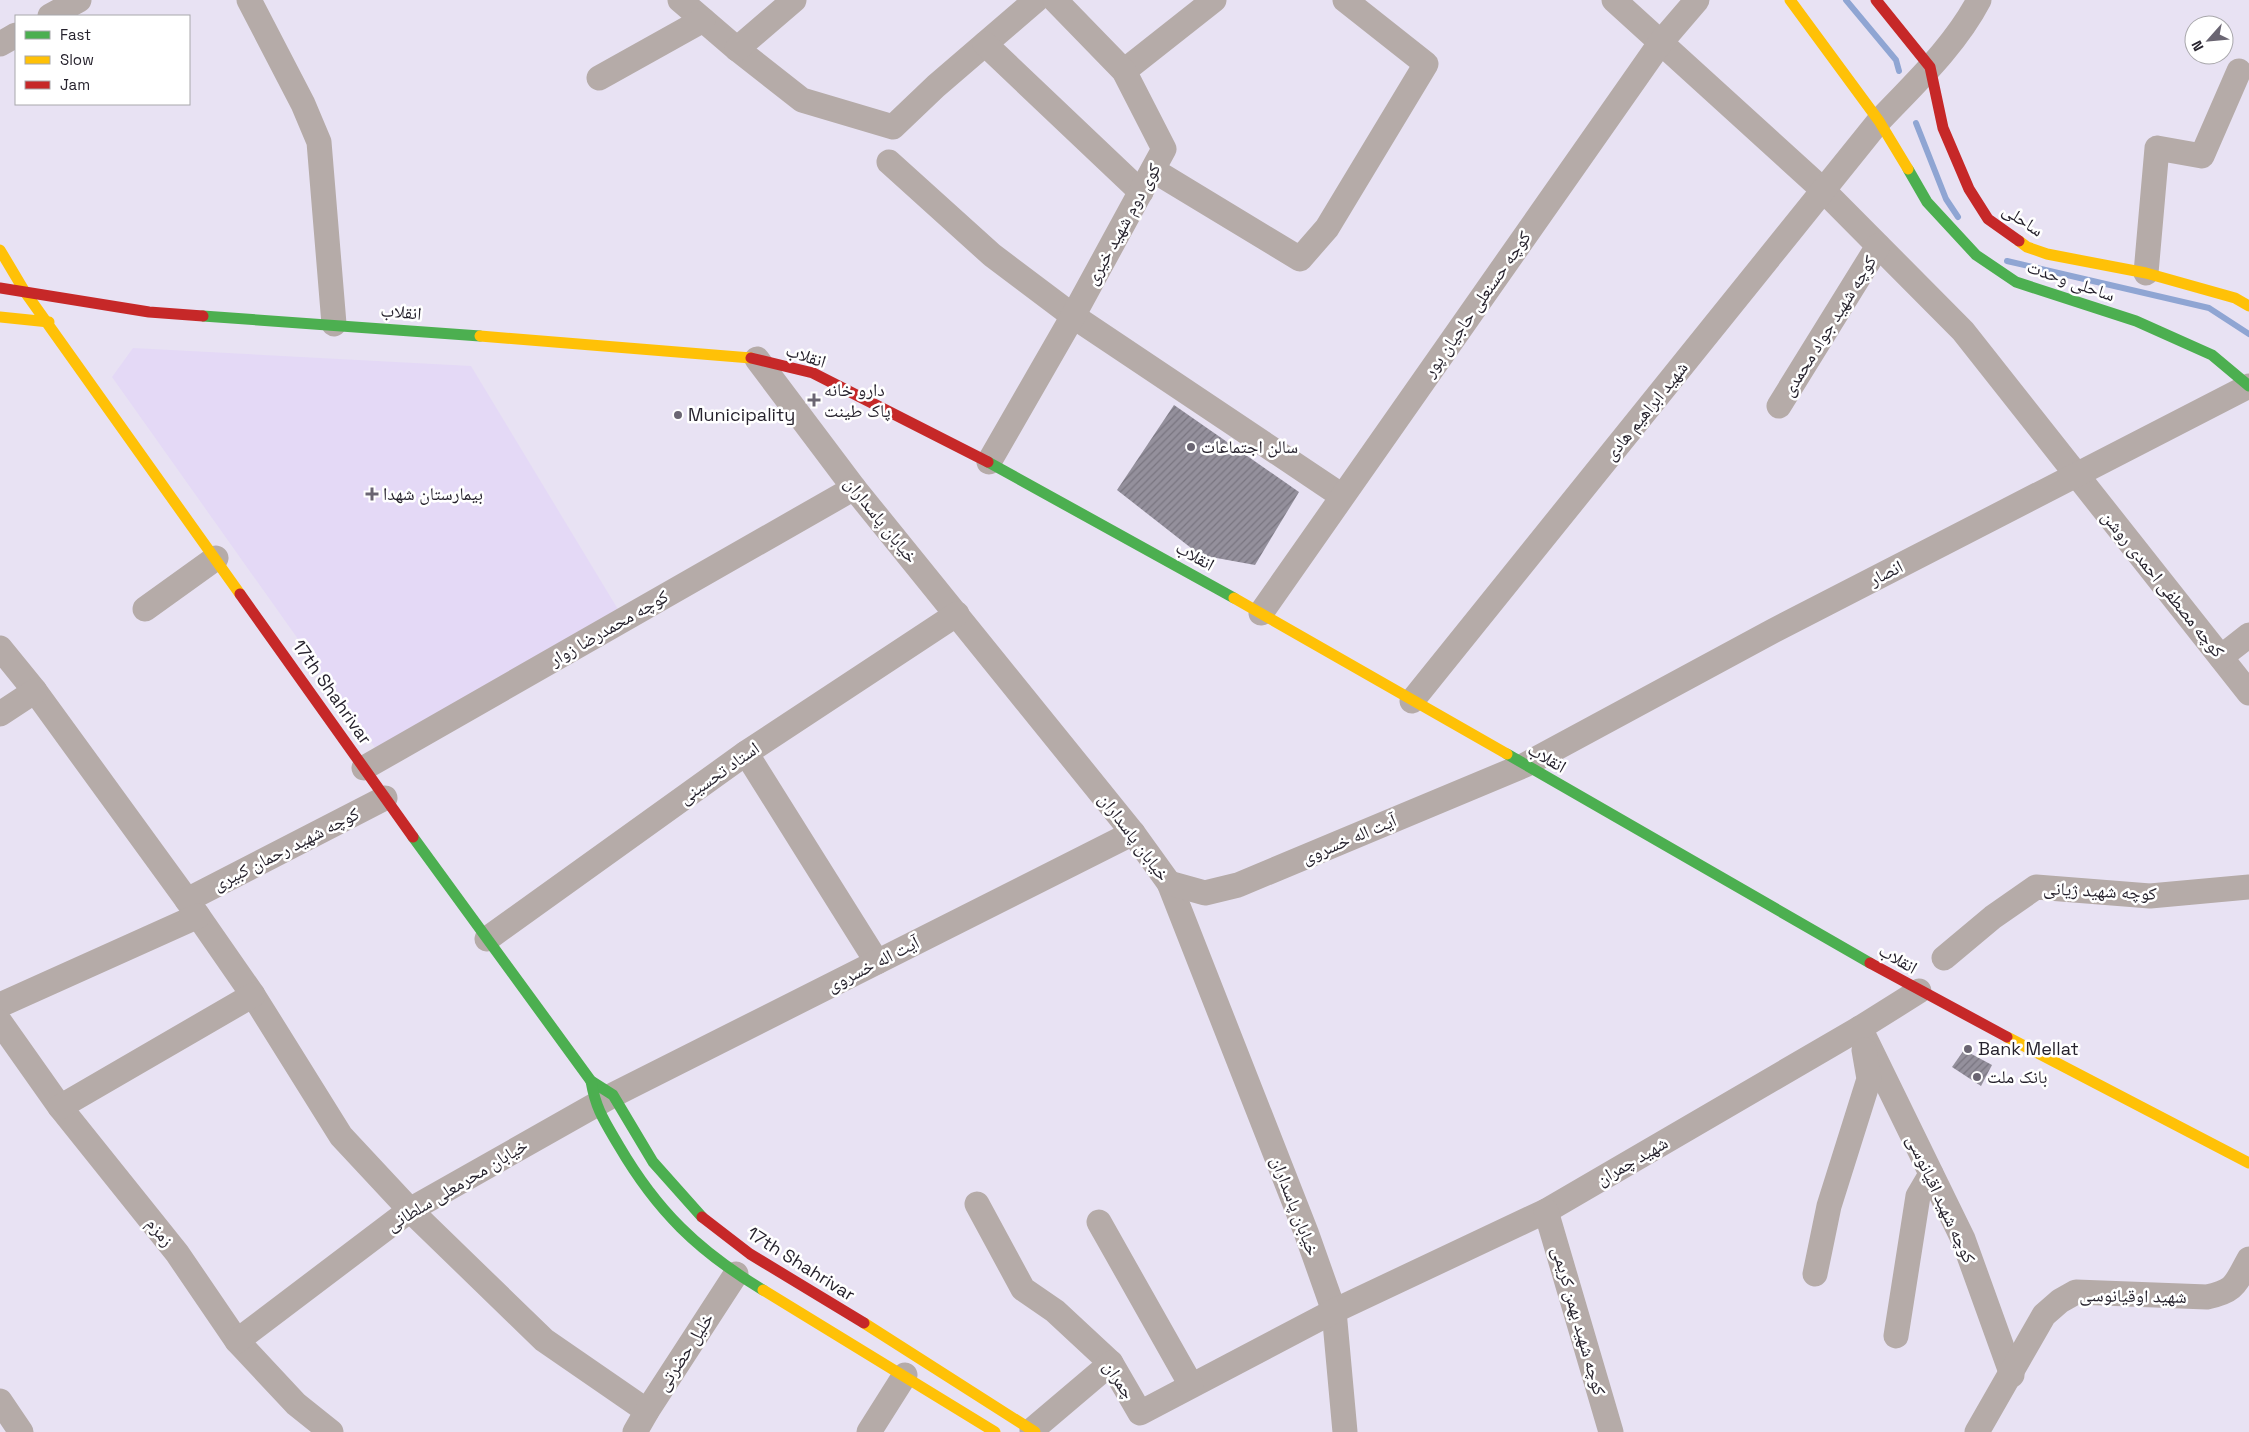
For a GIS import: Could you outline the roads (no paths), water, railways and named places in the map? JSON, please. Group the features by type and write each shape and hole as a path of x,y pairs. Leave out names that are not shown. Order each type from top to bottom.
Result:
{"main road":[{"name":"ساحلی وحدت","path":"1790,0 1879,121 1927,202 1976,255 2016,282 2136,321 2212,355 2249,386"},
{"name":"ساحلی","path":"1876,0 1930,67 1943,128 1969,189 1988,219 2027,247 2047,254 2146,273 2235,298 2249,306"},
{"name":"17th Shahrivar","path":"0,250 25,292 49,322 385,798 604,1100 694,1210 750,1254 919,1357 1034,1431"},
{"name":"انقلاب","path":"0,288 149,312 334,324 756,359 813,373 989,462 1261,612 1412,701 1919,991 2249,1163"},
{"path":"0,317 49,322"},
{"name":"17th Shahrivar","path":"591,1081 604,1100 640,1182 679,1228 707,1253 736,1274 905,1375 995,1432"}],"street":[{"path":"52,15 79,0"},
{"path":"249,0 303,104 319,142 334,324"},
{"path":"680,0 737,49 802,100 893,126 1036,0"},
{"path":"737,49 794,0"},
{"name":"کوی دوم شهید خیری","path":"989,462 1073,316 1164,149 1124,71 1055,0"},
{"path":"1124,71 1214,0"},
{"path":"1153,170 1300,259 1327,228 1426,64 1345,0"},
{"name":"کوچه مصطفی احمدی روشن","path":"1614,0 1823,190 1964,330 2076,476 2249,693"},
{"name":"کوچه حسنعلی حاجیان پور","path":"1261,612 1661,42 1697,0"},
{"name":"شهید ابراهیم هادی","path":"1412,701 1879,121 1930,67 1972,14 1979,0"},
{"path":"599,78 703,20"},
{"path":"0,44 15,36"},
{"path":"985,44 1141,192"},
{"path":"2146,273 2157,148 2202,156 2239,71"},
{"path":"889,162 992,255 1073,316 1342,496"},
{"name":"کوچه شهید جواد محمدی","path":"1779,406 1878,246"},
{"name":"خیابان پاسداران","path":"756,359 854,488 1133,832 1169,883 1306,1232 1334,1311 1346,1432"},
{"name":"انصار","path":"1525,765 1773,631 2249,386"},
{"name":"کوچه محمدرضا زوار","path":"364,768 854,488"},
{"path":"146,609 216,558"},
{"name":"استاد تحسینی","path":"487,939 746,753 957,614"},
{"path":"2221,657 2249,635"},
{"path":"0,648 35,690 253,994 341,1136 410,1210 544,1340 641,1421"},
{"path":"0,714 35,690"},
{"path":"746,753 878,962"},
{"name":"آیت اله خسروی","path":"1169,883 1205,893 1238,885 1525,765"},
{"name":"کوچه شهید رحمان کبیری","path":"0,1005 192,908 385,798"},
{"name":"آیت اله خسروی","path":"604,1100 1133,832"},
{"name":"کوچه شهید ژیانی","path":"1944,958 1993,917 2036,887 2150,896 2249,887"},
{"name":"شهید چمران","path":"1334,1311 1546,1211 1860,1028 1919,991"},
{"path":"60,1107 253,994"},
{"name":"زمزم","path":"0,1022 60,1107 177,1254 237,1341 296,1404 331,1432"},
{"path":"1815,1274 1829,1206 1869,1079 1860,1028"},
{"name":"کوچه شهید اقیانوسی","path":"1860,1028 1963,1239 2012,1375"},
{"name":"خیابان محرمعلی سلطانی","path":"237,1341 410,1210 604,1100"},
{"path":"1896,1336 1918,1196 1931,1174"},
{"name":"چمران","path":"977,1204 1023,1289 1055,1311 1111,1363 1144,1423 1191,1385 1334,1311"},
{"name":"کوچه شهید بهمن کریمی","path":"1546,1211 1611,1432"},
{"path":"1099,1222 1191,1385"},
{"name":"شهید اوقیانوسی","path":"1977,1432 2012,1375 2044,1315 2060,1301 2076,1292 2207,1297 2232,1289 2249,1260"},
{"name":"خلیل حضرتی","path":"641,1421 736,1274"},
{"path":"1034,1431 1111,1363"},
{"path":"869,1432 905,1375"},
{"path":"0,1401 21,1432"}],"waterway":[{"path":"1846,0 1896,60 1899,71"},
{"path":"1916,123 1946,199 1958,217"},
{"path":"2007,261 2209,308 2249,334"}],"place":[{"name":"دارو خانه پاک طینت","path":"814,400"},
{"name":"Municipality","path":"678,415"},
{"name":"سالن اجتماعات","path":"1191,447"},
{"name":"بیمارستان شهدا","path":"372,494"},
{"name":"Bank Mellat","path":"1968,1049"},
{"name":"بانک ملت","path":"1977,1077"}]}
